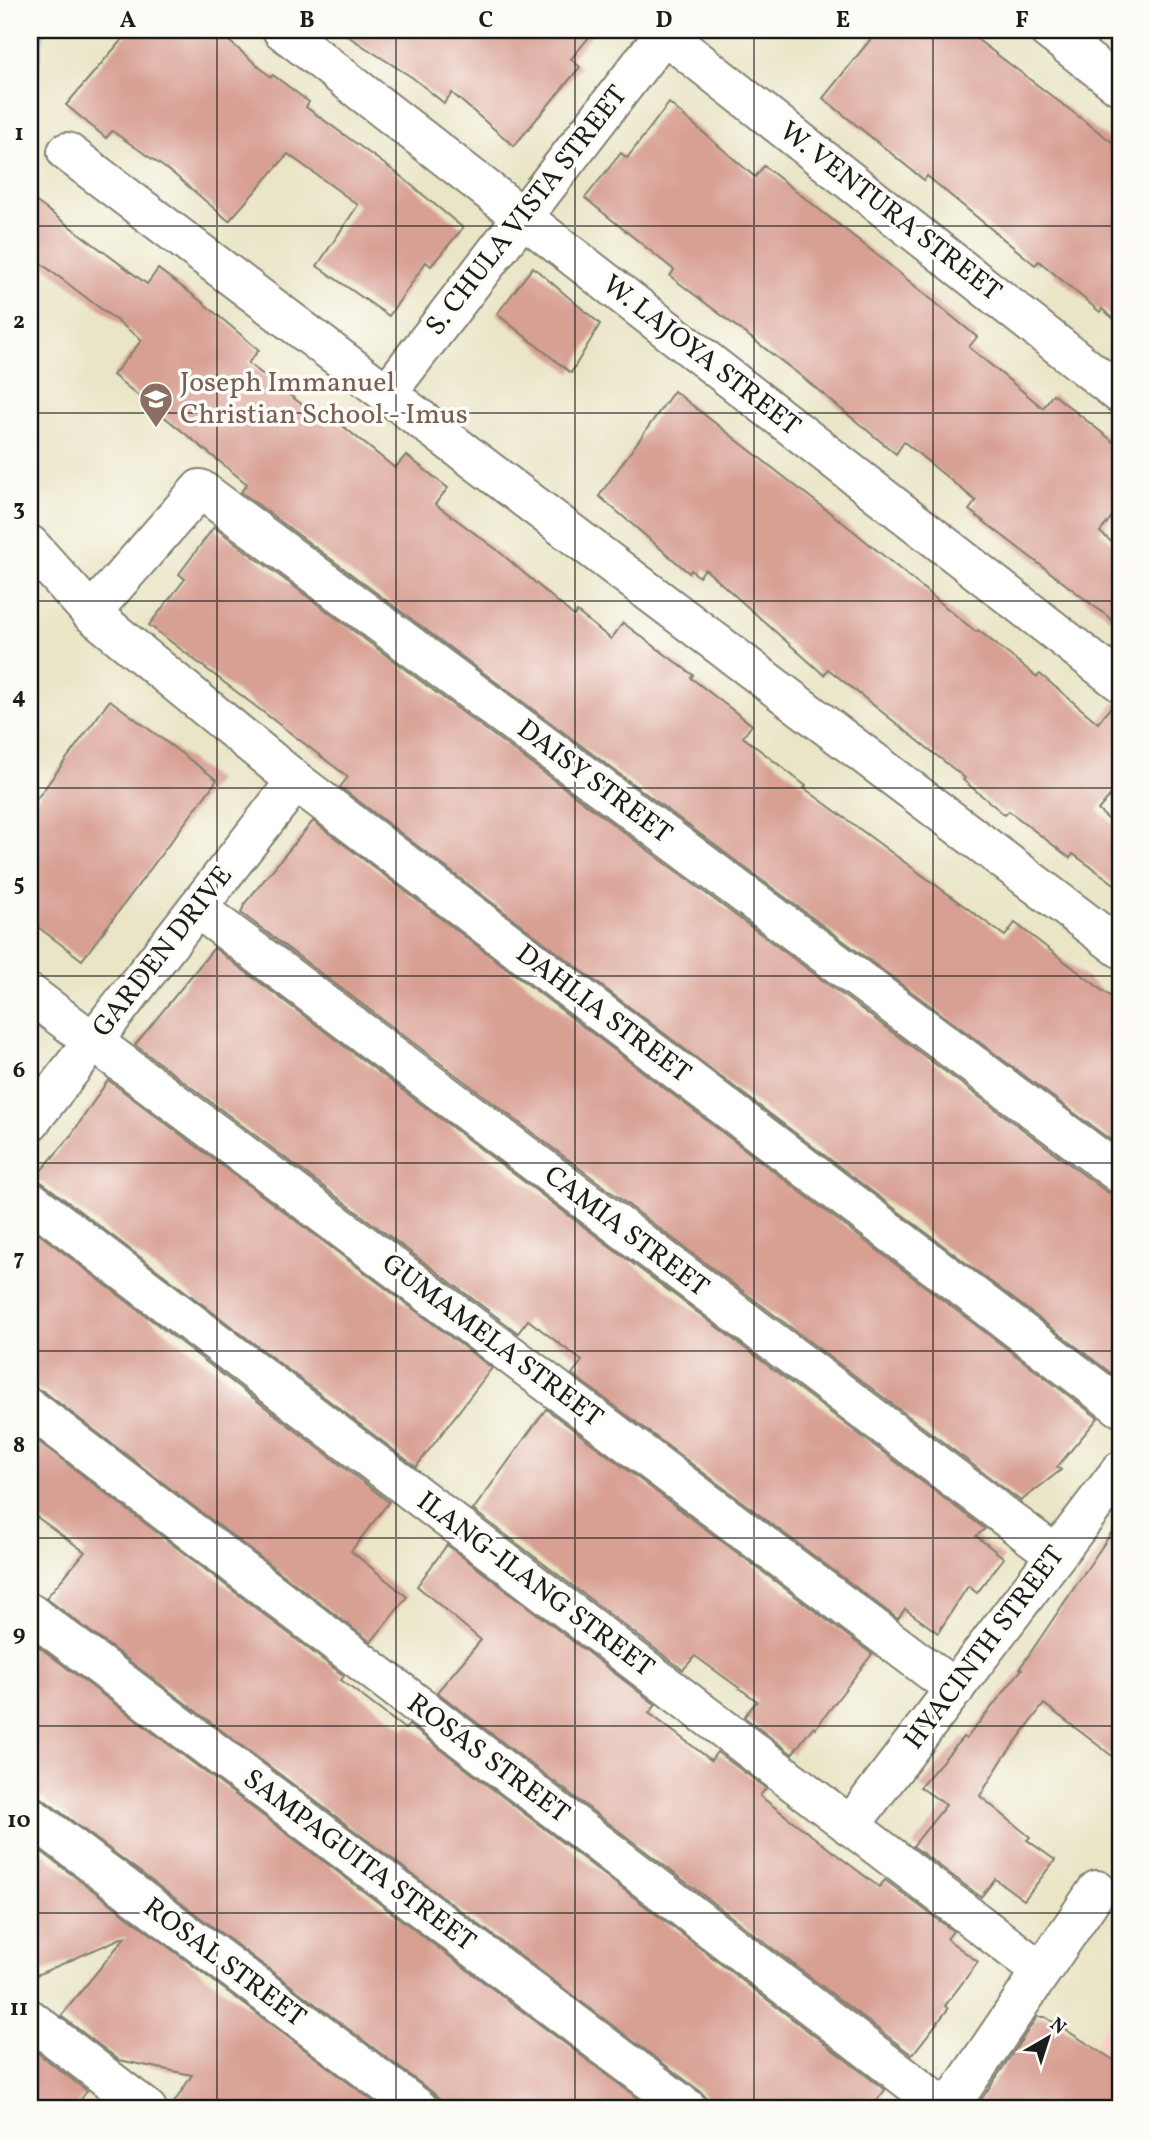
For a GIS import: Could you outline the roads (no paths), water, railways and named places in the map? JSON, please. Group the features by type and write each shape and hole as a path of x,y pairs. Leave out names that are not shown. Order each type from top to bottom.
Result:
{"street":[{"name":"W. LAJOYA STREET","path":"282,30 1120,682"},
{"path":"1048,30 1120,86"},
{"name":"S. CHULA VISTA STREET","path":"387,393 664,31"},
{"name":"W. VENTURA STREET","path":"664,31 1120,394"},
{"path":"67,152 1120,948"},
{"name":"DAISY STREET","path":"91,613 200,489 1120,1174"},
{"name":"DAHLIA STREET","path":"30,545 91,613 296,781 1120,1407"},
{"name":"GARDEN DRIVE","path":"30,1122 296,781"},
{"name":"CAMIA STREET","path":"197,908 1056,1555"},
{"name":"GUMAMELA STREET","path":"30,994 955,1689"},
{"name":"ILANG-ILANG STREET","path":"30,1200 1041,1971"},
{"name":"ROSAS STREET","path":"30,1408 947,2109"},
{"name":"HYACINTH STREET","path":"850,1826 1120,1471"},
{"name":"SAMPAGUITA STREET","path":"30,1613 688,2109"},
{"name":"ROSAL STREET","path":"30,1816 419,2109"},
{"path":"947,2109 1097,1890"},
{"path":"30,2019 147,2109"}],"waterway":[{"path":"30,77 38,30"}],"place":[{"name":"Joseph Immanuel Christian School - Imus","path":"156,429"}]}
